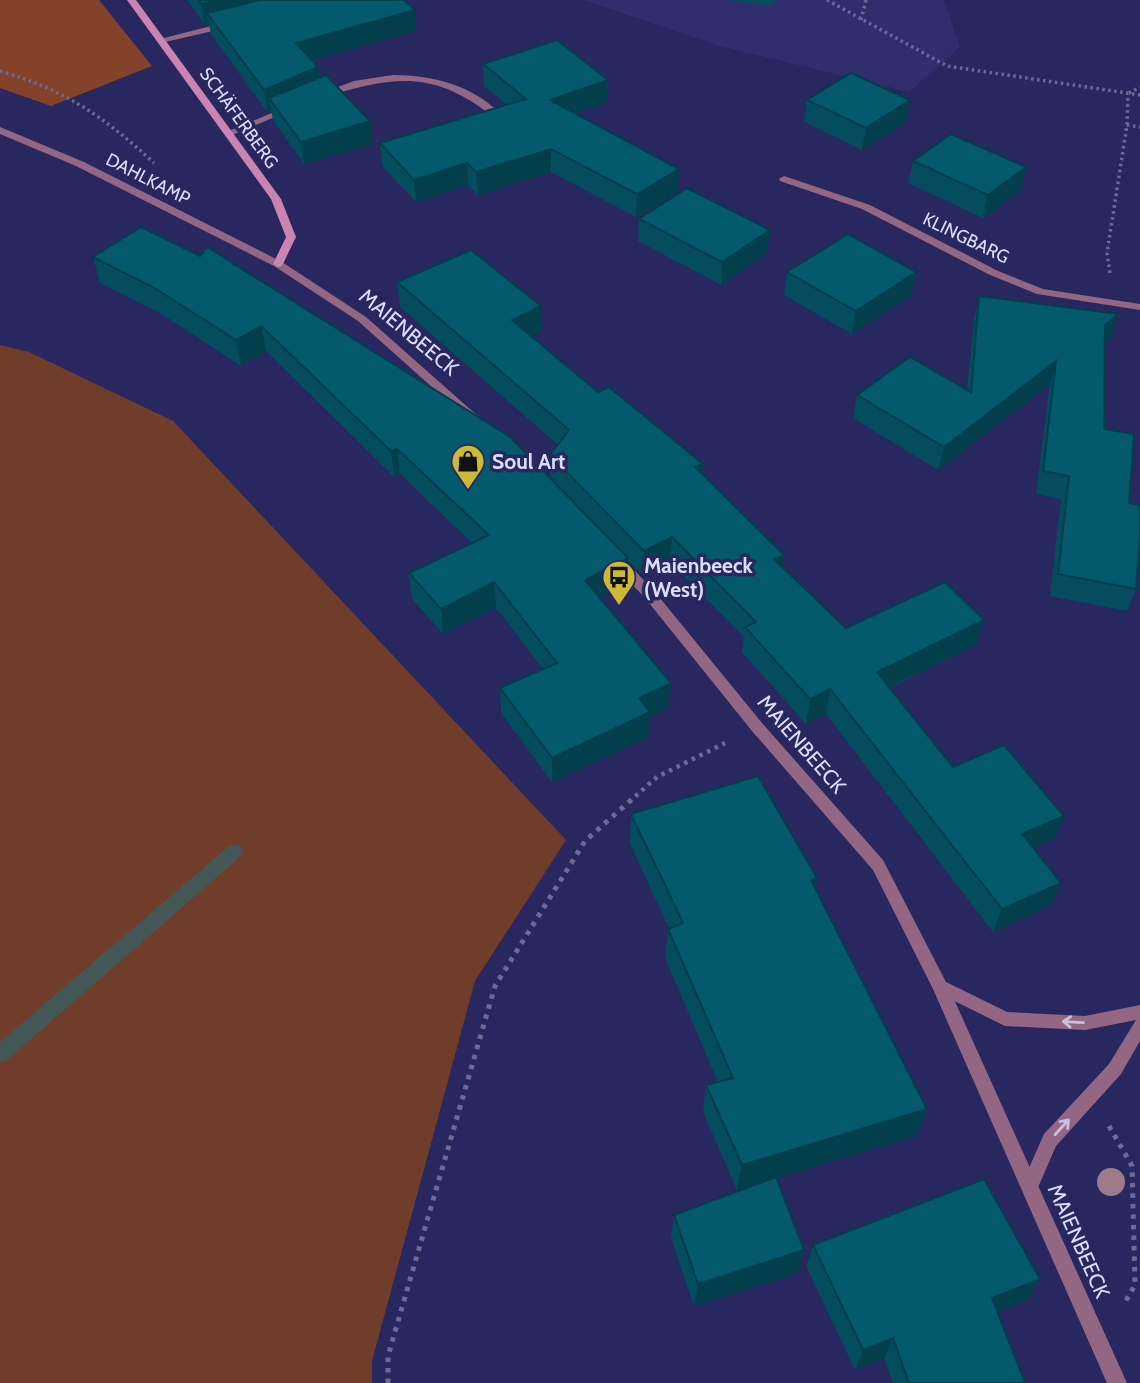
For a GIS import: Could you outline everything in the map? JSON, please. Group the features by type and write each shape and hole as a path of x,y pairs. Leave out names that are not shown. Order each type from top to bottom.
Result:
{"main road":[{"name":"SCHÄFERBERG","path":"131,0 276,199 291,237 278,264"}],"street":[{"path":"161,40 237,23"},
{"path":"311,100 367,81 406,78 439,82 462,90 499,116"},
{"path":"229,133 299,105"},
{"name":"DAHLKAMP","path":"0,130 80,164 278,264"},
{"name":"KLINGBARG","path":"784,178 866,207 994,273 1041,292 1140,307"},
{"name":"MAIENBEECK","path":"278,264 362,319 484,426"},
{"name":"MAIENBEECK","path":"601,544 650,594 757,727 877,865 940,986 1117,1383"},
{"path":"940,986 1005,1019 1085,1023 1140,1012"},
{"path":"1030,1186 1050,1140 1115,1069 1140,1026"}],"path":[{"path":"827,0 947,66 1140,95"},
{"path":"861,20 866,0"},
{"path":"0,71 40,83 107,120 158,166"},
{"path":"1128,94 1140,87"},
{"path":"1110,275 1107,253 1127,125 1128,94"},
{"path":"1127,125 1140,127"},
{"path":"388,1383 388,1356 495,986 585,841 657,777 757,727"},
{"path":"1091,1095 1132,1166 1135,1285 1101,1346"}],"shaded area":[{"path":"0,0 99,0 152,66 51,106 0,88"},
{"path":"584,0 944,0 960,47 909,92 716,45"},
{"path":"0,345 29,352 173,421 566,840 475,981 372,1361 372,1383 0,1383"}],"building":[{"path":"198,0 220,0 201,4"},
{"path":"260,0 404,0 415,10 296,43 318,67 264,90 207,13"},
{"path":"557,40 608,80 550,100 679,169 637,194 551,149 476,172 467,163 414,180 380,143 526,99 483,64"},
{"path":"851,73 910,100 866,128 807,100"},
{"path":"326,75 370,121 301,142 269,98"},
{"path":"951,134 1026,167 988,195 913,161"},
{"path":"687,188 770,230 722,262 639,219"},
{"path":"141,227 200,256 207,247 510,437 628,558 585,580 671,683 639,698 650,712 552,758 500,688 557,663 494,582 441,609 409,573 489,535 397,449 391,451 261,326 236,340 153,287 93,257"},
{"path":"848,234 916,272 856,311 787,272"},
{"path":"471,250 541,306 512,320 598,392 609,387 703,464 695,467 784,555 774,559 846,628 945,582 984,620 877,672 953,767 1004,745 1064,816 1022,834 1061,883 1002,909 830,689 810,699 745,627 756,622 672,537 644,551 550,455 569,430 397,282"},
{"path":"979,296 1118,314 1105,325 1104,429 1134,434 1129,503 1140,505 1136,589 1058,574 1069,476 1043,471 1056,361 944,447 857,395 910,357 971,392"},
{"path":"758,776 817,878 811,880 927,1109 742,1165 706,1085 733,1078 668,929 683,923 631,814"},
{"path":"776,1177 804,1250 698,1284 674,1215"},
{"path":"984,1179 1040,1279 992,1298 1025,1383 909,1383 893,1338 863,1350 813,1245"}],"waterway":[{"path":"0,1054 235,851"}],"place":[{"name":"Soul Art","path":"468,491"},
{"name":"Maienbeeck (West)","path":"619,607"}]}
